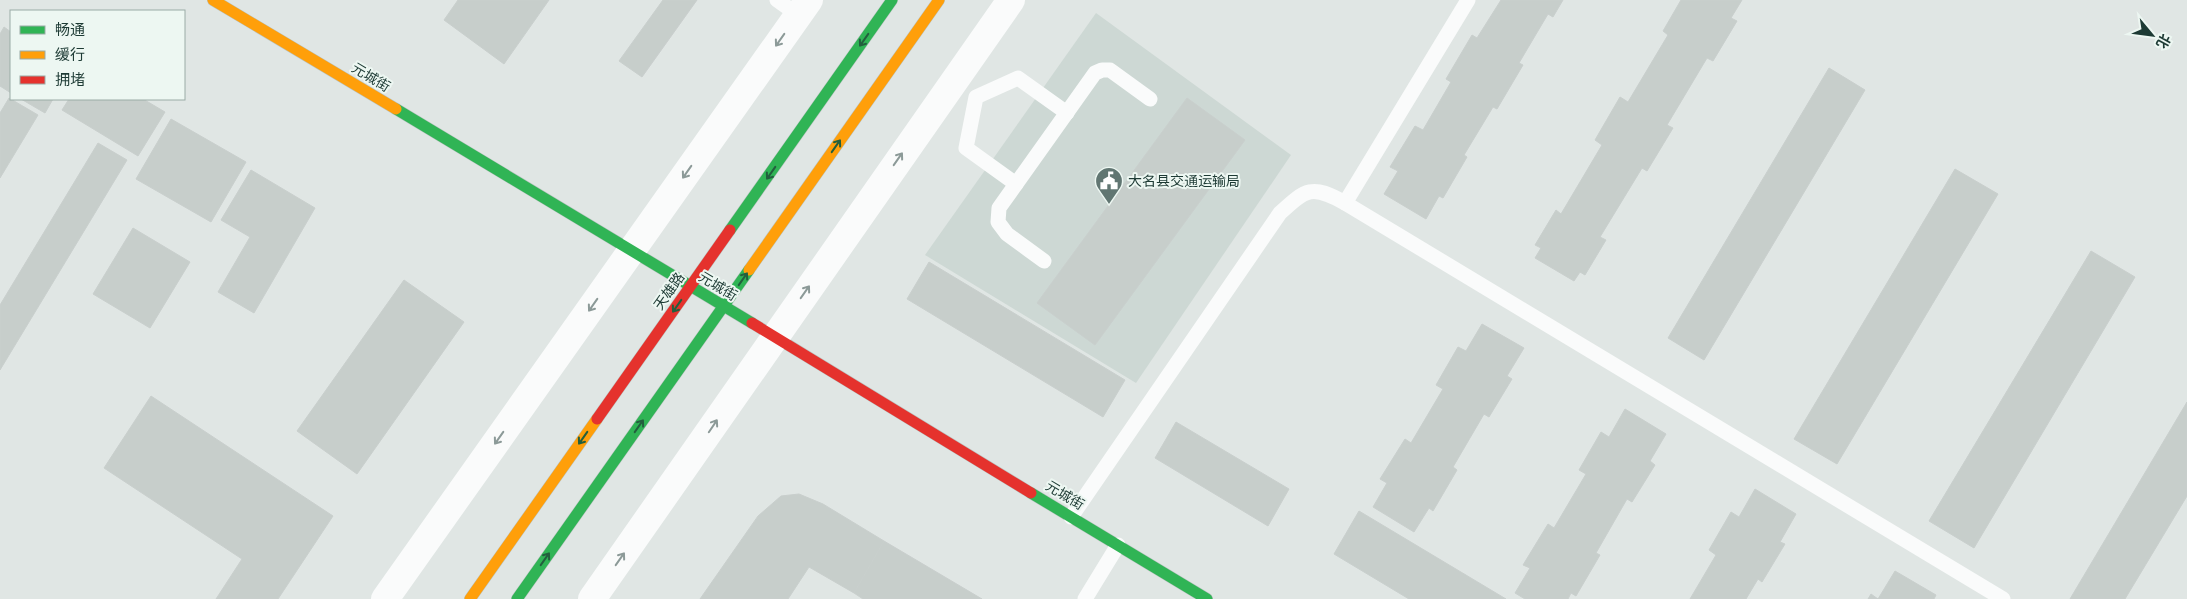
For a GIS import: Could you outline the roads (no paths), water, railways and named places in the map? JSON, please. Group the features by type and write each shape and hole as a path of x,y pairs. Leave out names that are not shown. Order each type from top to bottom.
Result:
{"main road":[{"name":"元城街","path":"213,0 631,250 1207,599"},
{"name":"天雄路","path":"470,599 892,0"},
{"path":"517,599 939,0"}],"street":[{"path":"592,599 1011,0"},
{"path":"385,599 631,250 795,5"}],"lane":[{"path":"1345,203 1468,0"},
{"path":"1044,261 1007,234 998,222 999,208 1095,73 1102,70 1110,70 1150,99"},
{"path":"1016,184 966,148 976,98 1018,78 1067,113"},
{"path":"1072,517 1280,213 1300,194 1314,191 1328,194 1345,203 2003,599"},
{"path":"1084,599 1118,545"}],"place":[{"name":"大名县交通运输局","path":"1109,205"}]}
